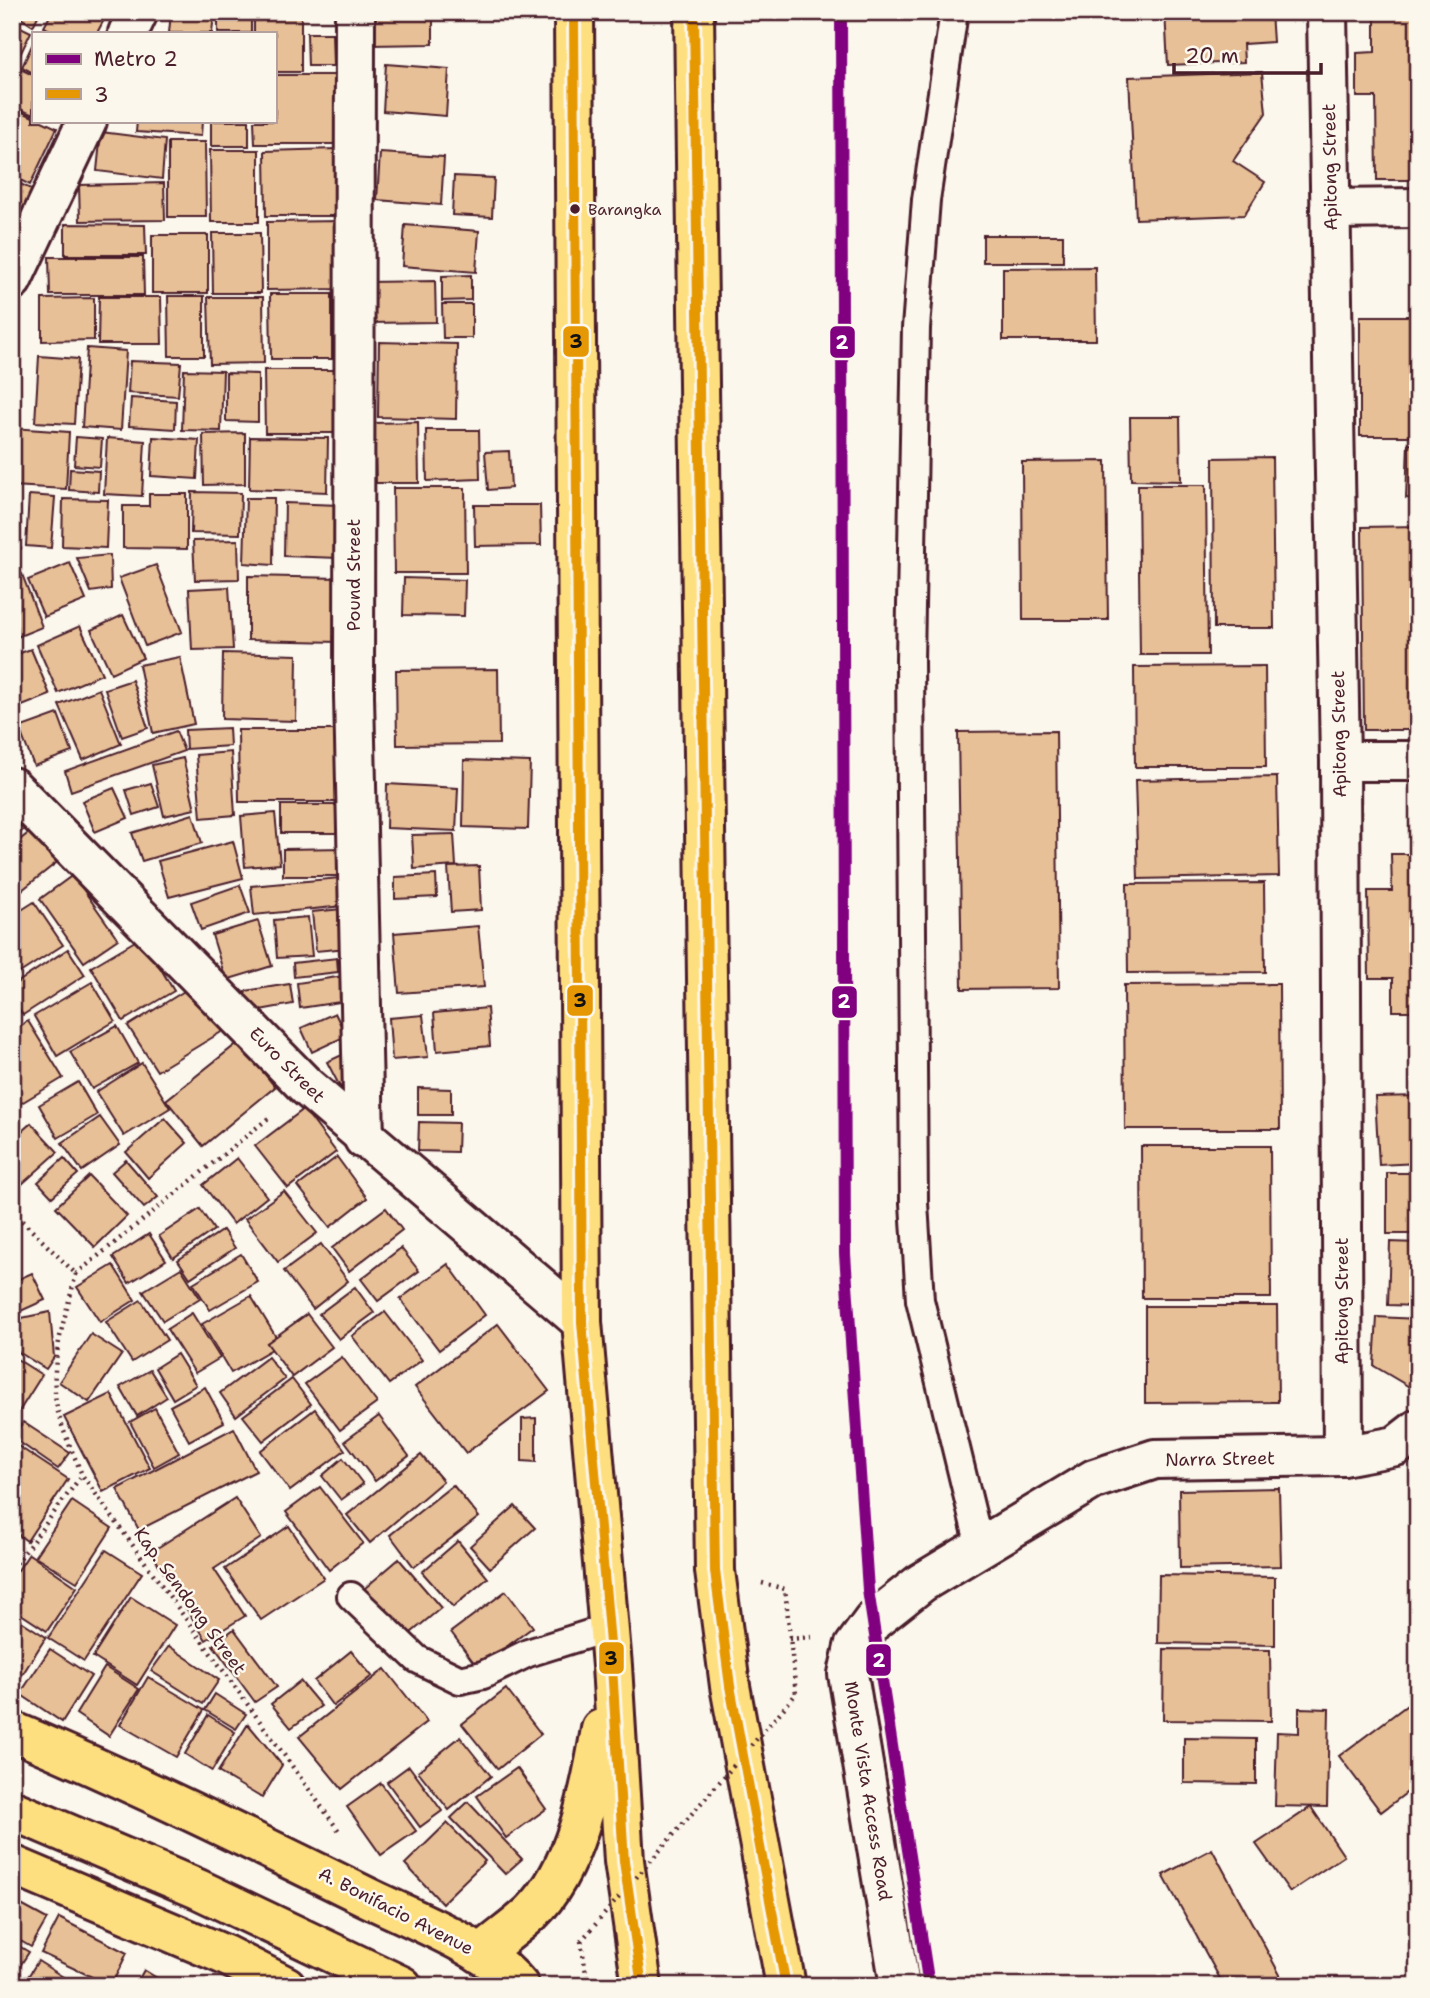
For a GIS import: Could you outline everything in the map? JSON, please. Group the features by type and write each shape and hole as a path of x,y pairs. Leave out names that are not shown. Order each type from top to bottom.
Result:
{"main road":[{"path":"574,12 582,1322 612,1666 624,1861 642,1986"},
{"path":"694,12 715,1571 730,1686 786,1986"},
{"name":"A. Bonifacio Avenue","path":"12,1731 181,1805 481,1954 532,1911 560,1871 590,1796 612,1666"},
{"path":"12,1810 198,1889 402,1986"},
{"path":"12,1865 225,1955 286,1986"},
{"path":"481,1954 505,1967 519,1986"}],"street":[{"path":"128,32 138,12"},
{"name":"Pound Street","path":"355,12 354,696 364,1139"},
{"name":"Apitong Street","path":"1327,12 1340,761 1343,1456"},
{"path":"12,280 87,122"},
{"path":"1330,209 1418,208"},
{"path":"1340,761 1418,761"},
{"name":"Euro Street","path":"12,787 307,1087 364,1139 582,1322"},
{"name":"Narra Street","path":"921,1583 1094,1479 1155,1459 1343,1456 1396,1446 1418,1429"},
{"name":"Monte Vista Access Road","path":"900,1986 848,1674 854,1647 873,1621 921,1583"}],"lane":[{"path":"954,12 926,200 916,328 910,661 914,1203 920,1300 980,1547"},
{"path":"351,1597 417,1659 460,1680 483,1675 528,1653 608,1628"}],"path":[{"path":"12,1211 76,1274 307,1087"},
{"name":"Kap. Sendong Street","path":"76,1274 60,1346 55,1395 64,1432 82,1475 341,1833"},
{"path":"12,1569 82,1475"},
{"path":"588,1986 581,1941 796,1694 785,1589"}],"building":[{"path":"12,12 40,12 33,26"},
{"path":"52,12 108,12 98,32 54,32 44,27"},
{"path":"171,12 214,14 212,32 169,32"},
{"path":"218,12 251,12 251,32 218,32"},
{"path":"370,12 433,12 433,44 370,45"},
{"path":"1165,12 1271,12 1273,42 1243,44 1244,62 1168,65"},
{"path":"1375,12 1418,12 1418,180 1377,180 1376,97 1357,97 1357,53 1375,52"},
{"path":"254,15 301,15 301,72 276,72 276,32 254,32"},
{"path":"12,23 31,32 18,59 12,56"},
{"path":"307,33 332,33 333,66 308,66"},
{"path":"32,45 32,72 22,67"},
{"path":"386,64 449,69 446,116 383,111"},
{"path":"12,65 32,75 32,115 12,105"},
{"path":"1262,72 1266,113 1233,161 1265,182 1244,215 1136,219 1129,77"},
{"path":"276,75 335,75 335,144 255,144 254,122 276,122"},
{"path":"12,107 32,117 32,122 44,122 57,128 30,185 12,176"},
{"path":"137,122 202,122 201,136 136,132"},
{"path":"211,122 249,122 249,146 211,146"},
{"path":"101,132 165,140 162,179 97,171"},
{"path":"168,142 205,142 206,217 168,217"},
{"path":"336,149 337,216 266,216 265,151"},
{"path":"210,150 259,150 259,222 211,222"},
{"path":"380,153 444,157 441,205 377,200"},
{"path":"454,176 494,178 492,217 452,215"},
{"path":"12,180 35,191 12,237"},
{"path":"164,183 165,220 80,221 79,185"},
{"path":"341,221 342,289 267,290 267,222"},
{"path":"65,224 145,225 146,255 65,255"},
{"path":"405,225 479,231 476,272 402,266"},
{"path":"212,233 260,233 261,293 213,293"},
{"path":"152,235 208,235 208,293 152,293"},
{"path":"983,235 1063,235 1063,262 983,262"},
{"path":"49,257 143,257 144,295 50,295"},
{"path":"1095,267 1096,340 1003,340 1003,268"},
{"path":"471,275 471,300 442,301 442,276"},
{"path":"435,281 436,322 368,323 367,282"},
{"path":"270,294 332,294 332,359 271,359"},
{"path":"168,296 204,296 204,356 169,356"},
{"path":"99,297 161,297 162,344 98,344"},
{"path":"208,297 263,297 264,363 210,364"},
{"path":"94,298 94,340 42,341 42,299"},
{"path":"442,304 472,304 472,338 443,338"},
{"path":"1360,316 1418,316 1418,436 1360,436"},
{"path":"379,342 457,344 456,419 378,417"},
{"path":"87,348 126,351 121,430 82,427"},
{"path":"39,356 78,359 74,424 35,422"},
{"path":"130,361 181,363 178,396 128,393"},
{"path":"184,370 223,371 221,431 182,430"},
{"path":"264,370 342,370 344,433 265,433"},
{"path":"226,373 258,374 258,422 226,421"},
{"path":"131,398 176,401 175,429 129,426"},
{"path":"1130,417 1180,417 1181,481 1131,480"},
{"path":"418,422 419,483 376,483 374,423"},
{"path":"12,428 69,432 66,489 12,486"},
{"path":"426,430 479,430 480,479 427,481"},
{"path":"245,433 245,484 204,485 203,434"},
{"path":"76,437 102,439 100,467 74,465"},
{"path":"153,437 199,440 197,479 151,476"},
{"path":"250,437 328,438 327,492 249,489"},
{"path":"107,438 145,441 142,496 104,494"},
{"path":"1408,444 1418,445 1418,499 1406,498"},
{"path":"509,451 511,488 488,490 485,452"},
{"path":"1272,457 1274,628 1214,628 1213,458"},
{"path":"1106,461 1108,620 1023,620 1022,462"},
{"path":"70,469 99,471 98,492 69,490"},
{"path":"1138,485 1206,485 1208,655 1140,655"},
{"path":"393,488 465,488 466,573 394,573"},
{"path":"192,492 241,493 240,534 191,533"},
{"path":"149,494 187,494 187,549 123,548 123,506 149,506"},
{"path":"29,495 55,497 51,548 26,546"},
{"path":"246,498 274,498 273,565 244,563"},
{"path":"63,499 108,500 106,548 62,546"},
{"path":"285,503 340,505 339,558 284,556"},
{"path":"474,505 540,505 541,545 475,546"},
{"path":"1418,526 1418,730 1364,730 1362,527"},
{"path":"238,540 239,579 195,580 193,541"},
{"path":"12,542 21,548 12,561"},
{"path":"110,555 111,589 91,592 77,558"},
{"path":"70,563 86,600 44,617 28,580"},
{"path":"156,565 182,632 145,646 119,578"},
{"path":"22,574 42,627 12,639 12,578"},
{"path":"248,576 340,578 339,642 248,640"},
{"path":"404,578 465,580 464,616 403,615"},
{"path":"229,587 233,649 192,650 189,589"},
{"path":"123,615 143,658 111,673 91,630"},
{"path":"80,626 102,674 58,693 37,645"},
{"path":"31,649 50,695 12,710 12,656"},
{"path":"223,653 297,655 296,721 222,719"},
{"path":"180,657 194,724 153,733 139,665"},
{"path":"1265,666 1266,767 1135,767 1134,667"},
{"path":"498,669 499,744 397,745 396,670"},
{"path":"132,680 148,728 122,737 105,689"},
{"path":"99,689 121,744 83,760 59,705"},
{"path":"58,714 72,752 34,766 19,728"},
{"path":"229,728 230,746 186,749 185,730"},
{"path":"238,730 347,730 346,802 239,802"},
{"path":"176,731 184,751 71,791 65,771"},
{"path":"1056,731 1059,988 962,989 958,732"},
{"path":"231,752 235,815 201,818 196,755"},
{"path":"183,758 195,809 164,816 152,765"},
{"path":"464,760 530,762 528,829 463,827"},
{"path":"1277,777 1279,876 1138,879 1135,780"},
{"path":"151,783 159,807 134,815 126,790"},
{"path":"387,784 458,788 456,831 386,828"},
{"path":"114,788 128,818 95,832 82,801"},
{"path":"281,805 340,805 340,833 281,833"},
{"path":"12,807 32,823 12,839"},
{"path":"275,813 280,864 245,867 241,816"},
{"path":"193,814 202,843 142,861 132,833"},
{"path":"35,828 61,859 12,898 12,846"},
{"path":"454,834 456,866 414,869 412,835"},
{"path":"233,841 243,878 169,897 158,861"},
{"path":"345,848 345,876 283,876 283,849"},
{"path":"1391,854 1418,854 1418,1011 1393,1011 1393,978 1369,978 1368,891 1392,891"},
{"path":"479,866 481,910 451,912 448,867"},
{"path":"73,875 118,939 84,962 40,899"},
{"path":"436,875 437,897 395,899 395,877"},
{"path":"340,878 343,906 254,915 251,886"},
{"path":"1264,883 1265,972 1128,973 1127,884"},
{"path":"240,885 250,913 201,930 191,902"},
{"path":"34,902 63,945 12,978 12,916"},
{"path":"342,909 347,948 316,951 312,912"},
{"path":"308,917 312,956 277,958 274,920"},
{"path":"258,921 272,966 226,980 212,935"},
{"path":"478,926 484,987 399,993 394,933"},
{"path":"142,937 174,991 123,1021 91,967"},
{"path":"68,949 85,975 23,1015 12,999 12,986"},
{"path":"337,958 338,972 294,977 293,963"},
{"path":"344,976 347,1001 300,1008 297,983"},
{"path":"92,982 115,1021 57,1056 34,1016"},
{"path":"290,984 293,1004 249,1012 245,991"},
{"path":"1279,984 1280,1129 1125,1129 1124,985"},
{"path":"194,985 223,1031 157,1071 128,1026"},
{"path":"487,1008 490,1046 437,1051 434,1013"},
{"path":"335,1013 346,1036 312,1052 301,1028"},
{"path":"423,1015 428,1057 392,1060 389,1018"},
{"path":"28,1021 63,1078 18,1105 12,1097 12,1031"},
{"path":"117,1026 138,1063 92,1089 70,1052"},
{"path":"239,1042 275,1087 203,1146 166,1100"},
{"path":"346,1053 359,1078 340,1087 327,1062"},
{"path":"142,1063 170,1108 124,1136 96,1092"},
{"path":"78,1082 97,1115 58,1138 39,1105"},
{"path":"418,1088 451,1089 451,1115 418,1115"},
{"path":"1418,1096 1418,1163 1379,1165 1375,1097"},
{"path":"304,1109 336,1152 288,1188 255,1146"},
{"path":"100,1117 120,1145 82,1171 62,1143"},
{"path":"165,1118 187,1143 148,1178 126,1152"},
{"path":"419,1122 458,1123 457,1152 418,1151"},
{"path":"31,1123 58,1152 12,1193 12,1140"},
{"path":"1141,1146 1270,1146 1271,1298 1142,1298"},
{"path":"337,1157 367,1198 330,1227 298,1186"},
{"path":"64,1158 78,1174 52,1197 38,1182"},
{"path":"237,1158 267,1197 233,1224 203,1185"},
{"path":"126,1160 158,1197 144,1208 112,1172"},
{"path":"1387,1173 1418,1173 1418,1234 1387,1234"},
{"path":"89,1176 127,1216 95,1247 56,1207"},
{"path":"284,1191 317,1233 278,1262 245,1219"},
{"path":"386,1208 402,1230 349,1271 332,1248"},
{"path":"200,1209 214,1230 173,1258 159,1236"},
{"path":"223,1230 235,1248 190,1278 178,1260"},
{"path":"149,1234 166,1260 129,1283 113,1257"},
{"path":"1390,1242 1418,1243 1418,1306 1388,1305"},
{"path":"321,1244 348,1281 313,1309 284,1271"},
{"path":"401,1248 419,1271 378,1301 361,1279"},
{"path":"241,1254 258,1282 210,1310 193,1283"},
{"path":"448,1264 485,1315 439,1350 400,1299"},
{"path":"113,1265 135,1300 100,1322 77,1287"},
{"path":"181,1268 200,1298 163,1321 143,1291"},
{"path":"32,1273 45,1300 12,1315 12,1282"},
{"path":"355,1287 374,1313 339,1339 319,1314"},
{"path":"251,1296 276,1337 267,1343 272,1349 231,1373 202,1324"},
{"path":"141,1300 167,1340 132,1362 106,1322"},
{"path":"1145,1306 1277,1306 1278,1402 1145,1403"},
{"path":"50,1312 54,1357 46,1369 12,1348 12,1320"},
{"path":"385,1312 422,1360 389,1384 352,1336"},
{"path":"192,1313 220,1358 195,1373 167,1329"},
{"path":"307,1314 332,1347 292,1377 267,1343"},
{"path":"1377,1317 1418,1319 1418,1392 1374,1366"},
{"path":"498,1324 549,1391 466,1453 415,1387"},
{"path":"91,1334 122,1354 89,1402 59,1382"},
{"path":"177,1354 196,1385 173,1399 155,1368"},
{"path":"12,1356 42,1375 13,1421 12,1421"},
{"path":"268,1357 285,1379 236,1416 220,1393"},
{"path":"342,1357 377,1403 340,1430 305,1384"},
{"path":"150,1370 167,1397 137,1416 120,1387"},
{"path":"292,1379 311,1404 263,1441 243,1416"},
{"path":"205,1387 224,1422 189,1441 170,1406"},
{"path":"111,1394 150,1468 103,1492 64,1417"},
{"path":"155,1408 179,1453 154,1467 130,1422"},
{"path":"315,1409 345,1450 290,1491 260,1451"},
{"path":"379,1416 409,1456 375,1481 345,1441"},
{"path":"536,1418 536,1462 522,1461 522,1419"},
{"path":"23,1422 70,1453 58,1469 12,1437"},
{"path":"234,1428 256,1471 139,1530 117,1489"},
{"path":"12,1442 68,1479 27,1541 12,1530"},
{"path":"421,1455 443,1481 370,1543 347,1515"},
{"path":"343,1458 363,1484 341,1500 322,1476"},
{"path":"453,1485 479,1517 414,1567 390,1535"},
{"path":"320,1487 363,1543 329,1570 286,1512"},
{"path":"1279,1488 1281,1566 1180,1568 1179,1490"},
{"path":"235,1498 261,1538 214,1569 245,1616 206,1640 151,1552"},
{"path":"72,1501 112,1528 77,1582 35,1556"},
{"path":"515,1506 535,1528 490,1568 470,1546"},
{"path":"289,1526 324,1578 261,1620 225,1569"},
{"path":"458,1541 488,1578 453,1607 422,1572"},
{"path":"106,1550 142,1573 84,1661 48,1638"},
{"path":"29,1554 77,1587 47,1631 12,1608 12,1579"},
{"path":"399,1559 441,1608 400,1642 358,1594"},
{"path":"1159,1575 1275,1577 1275,1645 1158,1643"},
{"path":"506,1591 533,1627 478,1668 451,1632"},
{"path":"131,1597 175,1625 137,1685 93,1657"},
{"path":"12,1615 46,1637 12,1691"},
{"path":"234,1629 277,1687 255,1702 213,1645"},
{"path":"169,1646 219,1680 203,1704 151,1671"},
{"path":"50,1649 91,1676 62,1722 20,1694"},
{"path":"1164,1649 1270,1650 1271,1721 1163,1720"},
{"path":"351,1651 372,1676 333,1706 314,1681"},
{"path":"105,1667 139,1689 109,1736 76,1714"},
{"path":"385,1669 427,1722 342,1789 299,1737"},
{"path":"148,1677 204,1710 176,1757 120,1725"},
{"path":"300,1681 321,1706 291,1728 271,1704"},
{"path":"506,1689 541,1734 498,1769 462,1724"},
{"path":"215,1694 246,1714 236,1729 205,1710"},
{"path":"1418,1697 1418,1784 1381,1812 1339,1756"},
{"path":"1299,1708 1329,1709 1327,1807 1275,1806 1277,1732 1299,1733"},
{"path":"208,1715 235,1732 212,1771 185,1754"},
{"path":"248,1724 282,1765 262,1798 218,1772"},
{"path":"460,1737 491,1776 449,1810 418,1771"},
{"path":"1184,1738 1256,1739 1256,1784 1184,1783"},
{"path":"409,1766 442,1811 420,1827 387,1782"},
{"path":"517,1768 546,1809 506,1838 477,1796"},
{"path":"381,1783 416,1831 381,1855 347,1807"},
{"path":"468,1802 522,1859 505,1874 451,1818"},
{"path":"1311,1807 1344,1856 1290,1892 1256,1844"},
{"path":"447,1823 485,1861 442,1903 405,1864"},
{"path":"1212,1849 1286,1986 1224,1986 1163,1875"},
{"path":"12,1900 47,1919 31,1947 12,1936"},
{"path":"59,1918 127,1953 111,1986 41,1953"},
{"path":"12,1942 29,1952 12,1978"},
{"path":"38,1961 68,1980 65,1986 22,1986"},
{"path":"144,1970 170,1986 135,1986"}],"metro line":[{"name":"2","path":"841,12 845,1254 868,1590 929,1986"}],"transit line":[{"name":"3","path":"574,12 582,1322 612,1666 624,1861 642,1986"},
{"name":"3","path":"694,12 715,1571 730,1686 786,1986"}],"place":[{"name":"Barangka","path":"575,209"}]}
